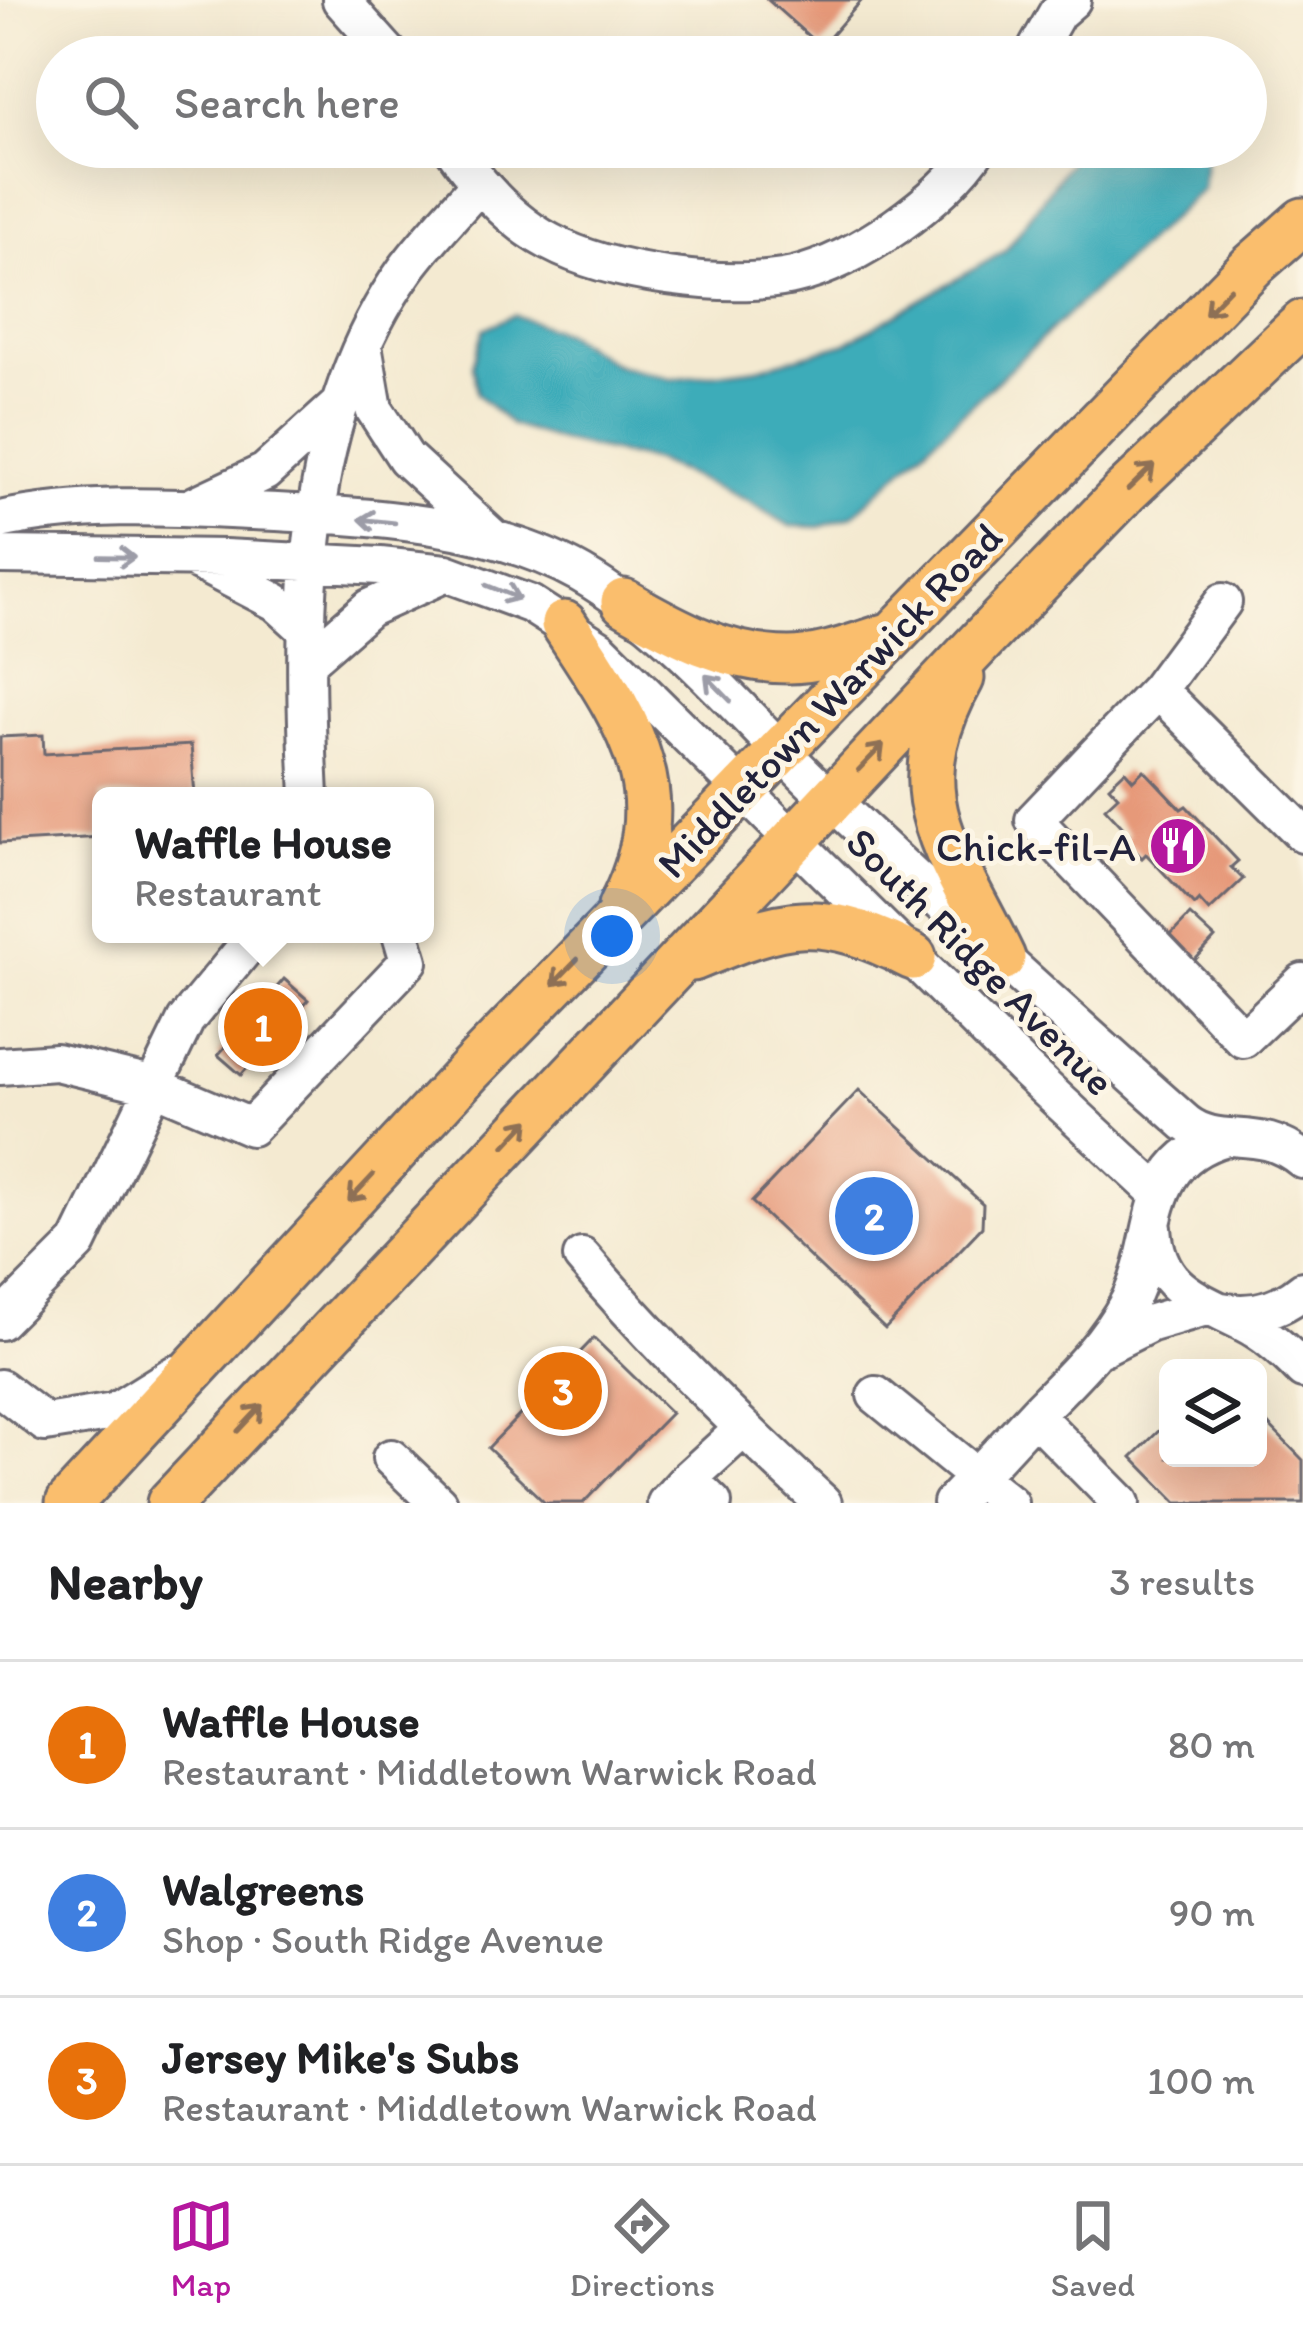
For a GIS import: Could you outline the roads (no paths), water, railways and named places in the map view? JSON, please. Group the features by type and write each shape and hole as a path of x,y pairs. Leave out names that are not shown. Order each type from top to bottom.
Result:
{"main road":[{"name":"Middletown Warwick Road","path":"69,1503 469,1071 1252,266 1303,221"},
{"name":"Middletown Warwick Road","path":"170,1503 981,641 1124,493 1303,322"},
{"path":"624,602 698,642 758,657 814,657 892,635"},
{"path":"564,624 622,714 642,762 646,807 639,860 631,889 609,928"},
{"path":"981,641 938,730 931,788 947,856 969,888 1002,958"},
{"path":"674,966 757,931 800,925 855,931 913,957"}],"street":[{"path":"341,0 373,36"},
{"path":"1044,36 1057,13 1072,0"},
{"path":"466,168 478,185 549,242 634,273 716,280 794,276 877,241 966,168"},
{"path":"310,787 308,647 318,485 363,345 405,270 478,185"},
{"path":"363,345 374,409 406,458 497,542"},
{"path":"189,508 265,472 343,401"},
{"name":"South Ridge Avenue","path":"0,520 45,511 134,505 315,514 438,528 497,542 578,572 624,602 694,663 830,800 1186,1123 1203,1133 1245,1138 1303,1160"},
{"name":"South Ridge Avenue","path":"0,555 311,561 446,573 493,587 564,624 600,649 794,839 1156,1206"},
{"path":"190,557 276,602 308,647"},
{"path":"308,647 369,608 446,573"},
{"path":"1223,602 1158,690 1034,820 1244,1039 1303,982"},
{"path":"1158,690 1303,834"},
{"path":"0,1321 79,1244 186,1020 250,943"},
{"path":"0,1066 56,1062 154,1086 251,1126 410,961 404,943"},
{"path":"952,1503 1098,1350 1130,1298 1156,1206 1183,1159 1206,1144 1303,1121"},
{"path":"1156,1206 1156,1248 1167,1273 1184,1293 1249,1325 1303,1370"},
{"path":"582,1257 743,1429 823,1503"},
{"path":"1098,1350 1151,1323 1212,1309 1238,1314 1270,1310 1303,1290"},
{"path":"0,1388 45,1423 114,1412 208,1353"},
{"path":"876,1395 1009,1503"},
{"path":"1034,1416 1121,1503"},
{"path":"689,1495 743,1429"},
{"path":"391,1458 438,1503"}],"water":[{"path":"1065,168 1204,168 1202,189 852,516 820,527 790,526 746,500 655,461 511,425 477,394 473,365 484,329 514,315 564,333 617,365 672,379 758,368 844,344 1005,251"}],"place":[{"name":"Chick-fil-A","path":"1178,846"},
{"name":"Waffle House","path":"263,1027"},
{"name":"Walgreens","path":"874,1216"},
{"name":"Jersey Mike's Subs","path":"563,1391"}]}
